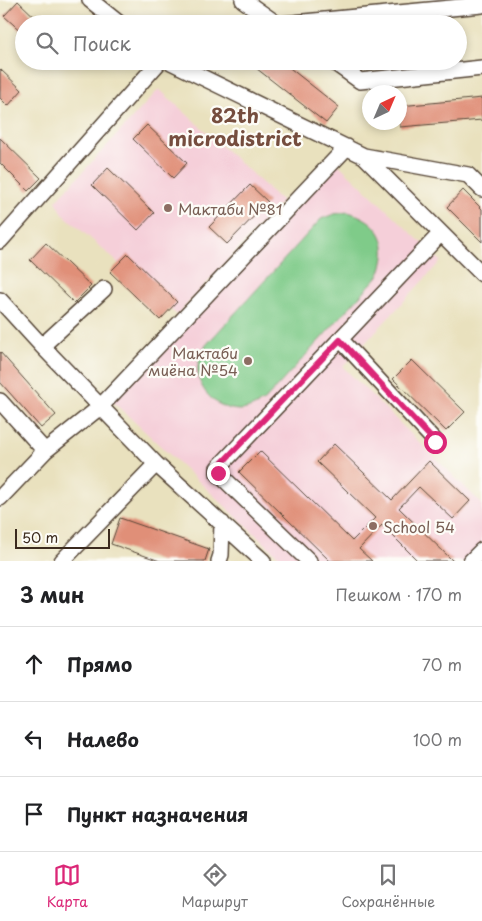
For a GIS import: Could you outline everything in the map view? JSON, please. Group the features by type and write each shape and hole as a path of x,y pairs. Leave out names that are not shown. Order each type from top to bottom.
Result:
{"street":[{"path":"90,0 109,15"},
{"path":"243,0 264,15"},
{"path":"377,15 482,5"},
{"path":"467,70 482,68"},
{"path":"0,241 152,70"},
{"path":"188,70 364,156 482,274"},
{"path":"345,70 360,81 463,70"},
{"path":"0,498 45,451 100,406 347,147"},
{"path":"364,156 468,175 482,189"},
{"path":"309,561 218,473 218,468 441,233"},
{"path":"42,346 104,289"},
{"path":"0,300 156,464 263,561"},
{"path":"340,340 435,442"},
{"path":"0,401 45,451"},
{"path":"62,561 156,464"},
{"path":"219,561 221,556 222,522"},
{"path":"471,561 482,550"}],"shaded area":[{"name":"Мактаби №81","path":"159,89 282,201 177,315 63,214 56,201"},
{"name":"Мактаби миёна №54","path":"335,161 441,261 343,367 482,504 482,561 284,561 111,400"}],"green space":[{"path":"348,212 369,221 381,235 384,253 379,275 264,401 242,410 231,409 215,402 204,390 198,374 199,360 206,345 321,219 334,214"}],"building":[{"path":"18,1 33,15 15,15 15,26 4,16"},
{"path":"0,69 22,90 8,106 0,98"},
{"path":"258,70 292,70 339,107 326,123"},
{"path":"482,98 482,120 407,126 407,105"},
{"path":"147,125 187,163 173,178 133,139"},
{"path":"0,138 41,178 28,191 0,163"},
{"path":"108,168 154,213 138,230 92,185"},
{"path":"250,185 268,202 227,244 209,227"},
{"path":"463,190 482,209 482,242 447,207"},
{"path":"46,243 91,286 74,303 30,260"},
{"path":"128,254 177,302 160,320 110,272"},
{"path":"0,352 56,415 41,428 0,382"},
{"path":"412,360 465,412 446,431 393,379"},
{"path":"334,444 392,500 429,461 470,501 453,519 419,487 399,508 453,561 418,561 382,525 359,549 372,561 330,561 239,472 260,451 352,541 375,518 317,462"},
{"path":"120,518 209,549 205,561 160,561 111,544"}],"place":[{"name":"Мактаби №81","path":"168,208"},
{"name":"Мактаби миёна №54","path":"248,361"},
{"name":"School 54","path":"373,526"}],"district":[{"name":"82th microdistrict","path":"235,126"}],"route":[{"path":"218,473 218,468 223,462 340,340 435,442"}]}
